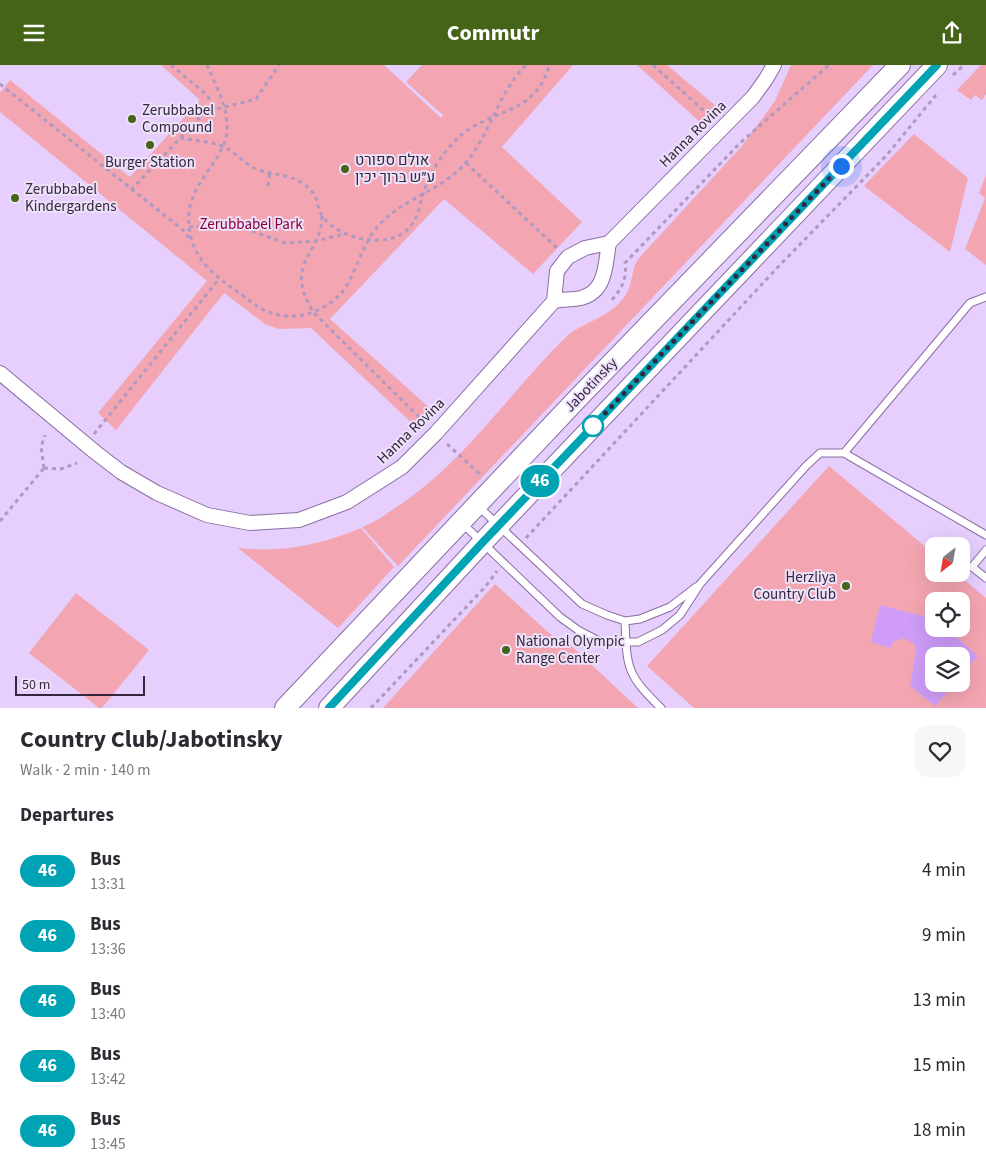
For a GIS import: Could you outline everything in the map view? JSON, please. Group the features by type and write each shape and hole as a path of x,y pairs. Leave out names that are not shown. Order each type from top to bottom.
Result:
{"main road":[{"name":"Jabotinsky","path":"285,708 900,65"},
{"name":"Jabotinsky","path":"329,708 498,525 944,71"}],"street":[{"name":"Hanna Rovina","path":"609,243 753,97 774,65"},
{"path":"609,243 604,277 598,286 584,297 554,301 557,271 568,257 585,248 609,243"},
{"name":"Hanna Rovina","path":"0,373 121,472 157,493 207,515 250,523 299,521 347,502 402,467 436,433 554,301"}],"lane":[{"path":"844,453 970,303 986,297"},
{"path":"478,505 582,603 625,621 640,619 670,607 700,583 820,453 844,453 986,535"},
{"path":"462,522 560,617 578,630 601,642 638,642 662,630 680,615 700,583"},
{"path":"986,550 972,567 986,578"},
{"path":"625,621 627,661 637,685 661,708"}],"path":[{"path":"171,65 207,95 215,109"},
{"path":"192,242 189,227 194,192 224,147 227,126 224,106 207,65"},
{"path":"131,190 205,112 256,99 279,65"},
{"path":"0,84 183,230 208,267 219,279 263,310 288,317 313,312 339,296 348,285 368,239 396,209 446,179 466,163 480,142 504,92 526,65"},
{"path":"189,227 235,225 285,243 316,241 344,234 368,239 390,238 404,233 417,217 423,193 436,167 454,142 474,125 523,104 532,98 543,81 549,65"},
{"path":"653,65 722,127"},
{"path":"612,300 623,285 626,277 625,263 740,143 829,65"},
{"path":"944,71 964,65"},
{"path":"519,545 777,268 886,156 939,90"},
{"path":"180,138 224,147 246,164 293,178 312,191 318,199 322,216 316,241 305,259 302,274 304,291 313,312 494,488"},
{"path":"466,163 560,250"},
{"path":"268,186 270,172"},
{"path":"322,216 344,234"},
{"path":"86,445 219,279"},
{"path":"0,521 44,469 41,447 44,435"},
{"path":"44,469 61,469 77,463"},
{"path":"371,708 486,586 504,562"}],"green space":[{"name":"Zerubbabel Park","path":"161,65 384,65 441,118 443,115 406,82 422,65 573,65 502,147 582,222 533,274 444,199 330,319 432,410 416,427 311,328 279,329 265,324 224,293 116,430 98,413 207,281 0,112 0,93 10,80 130,177 200,100"},
{"path":"637,65 667,65 717,107 701,123"},
{"path":"791,65 873,65 398,566 362,527 395,508 443,470 569,334 603,315 618,304 629,288 639,258 741,147 775,101"},
{"path":"981,65 986,65 986,94 982,100 975,95 971,100 957,90"},
{"path":"914,134 968,178 950,252 864,186"},
{"path":"986,175 986,265 965,249 985,198 979,193"},
{"name":"Herzliya Country Club","path":"829,466 925,546 925,583 968,583 986,598 986,708 694,708 647,666"},
{"path":"361,528 394,567 338,628 238,548 270,549 301,546 331,539"},
{"name":"National Olympic Range Center","path":"495,584 559,642 563,638 638,708 383,708"},
{"path":"76,593 149,650 102,708 99,708 29,653"}],"shaded area":[{"path":"880,605 925,617 925,637 956,637 968,647 925,647 925,692 947,692 935,706 910,686 916,650 914,644 903,638 893,642 891,648 871,642"},
{"path":"970,649 978,656 970,665"}],"bus line":[{"name":"46","path":"329,708 483,542 937,65"}],"place":[{"name":"Zerubbabel Compound","path":"132,119"},
{"name":"Burger Station","path":"150,145"},
{"name":"אולם ספורט ע״ש ברוך יכין","path":"345,169"},
{"name":"Zerubbabel Kindergardens","path":"15,198"},
{"name":"Herzliya Country Club","path":"846,586"},
{"name":"National Olympic Range Center","path":"506,650"}],"route":[{"path":"593,426 841,166"}]}
